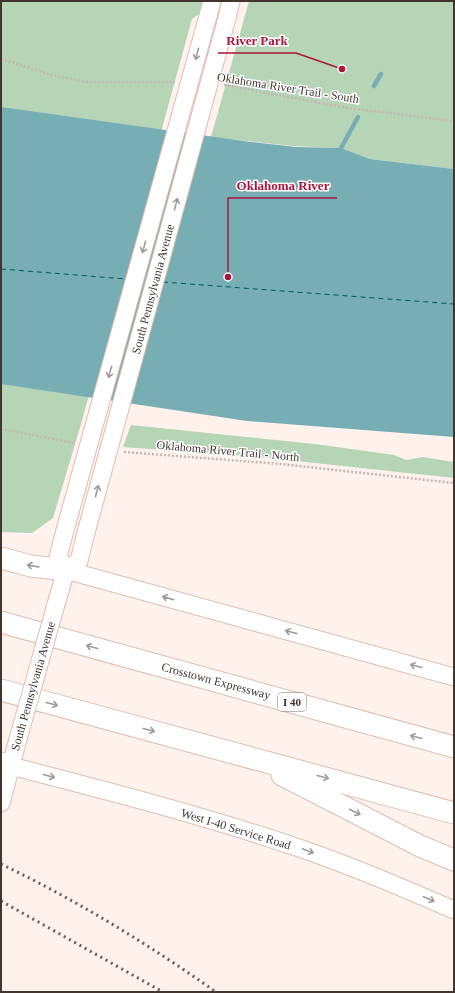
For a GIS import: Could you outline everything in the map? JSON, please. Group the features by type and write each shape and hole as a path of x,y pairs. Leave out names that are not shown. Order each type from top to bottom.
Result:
{"highway":[{"path":"1,558 31,566 66,570"},
{"name":"Crosstown Expressway","path":"1,622 454,747"},
{"path":"1,690 454,813"},
{"path":"245,756 420,846 454,860"}],"main road":[{"name":"South Pennsylvania Avenue","path":"1,803 6,765 18,740 66,570 79,561 231,1"},
{"name":"South Pennsylvania Avenue","path":"66,570 58,557 210,9"},
{"path":"66,570 454,677"},
{"name":"West I-40 Service Road","path":"6,765 221,823 300,849 391,883 454,910"}],"path":[{"path":"1,59 48,74 87,82 181,83"},
{"name":"Oklahoma River Trail - South","path":"218,85 348,108 454,121"},
{"path":"1,428 76,444"},
{"name":"Oklahoma River Trail - North","path":"118,452 281,464 454,483"}],"green space":[{"path":"1,1 203,1 199,14 192,19 81,424 53,518 32,533 1,532"},
{"path":"249,1 454,1 454,169 370,159 341,148 292,146 211,137"},
{"path":"131,425 315,444 394,455 406,460 423,457 454,462 454,478 259,457 123,447"}],"water":[{"path":"1,107 251,142 296,147 341,148 370,159 454,169 454,437 247,421 1,384"}],"waterway":[{"path":"374,86 381,74"},
{"path":"341,148 358,117"}],"ferry route":[{"path":"1,269 126,279"},
{"path":"163,282 454,304"}],"railway":[{"path":"1,864 57,892 138,940 216,992"},
{"path":"1,901 163,992"}],"place":[{"name":"River Park","path":"342,69"},
{"name":"Oklahoma River","path":"228,277"}]}
